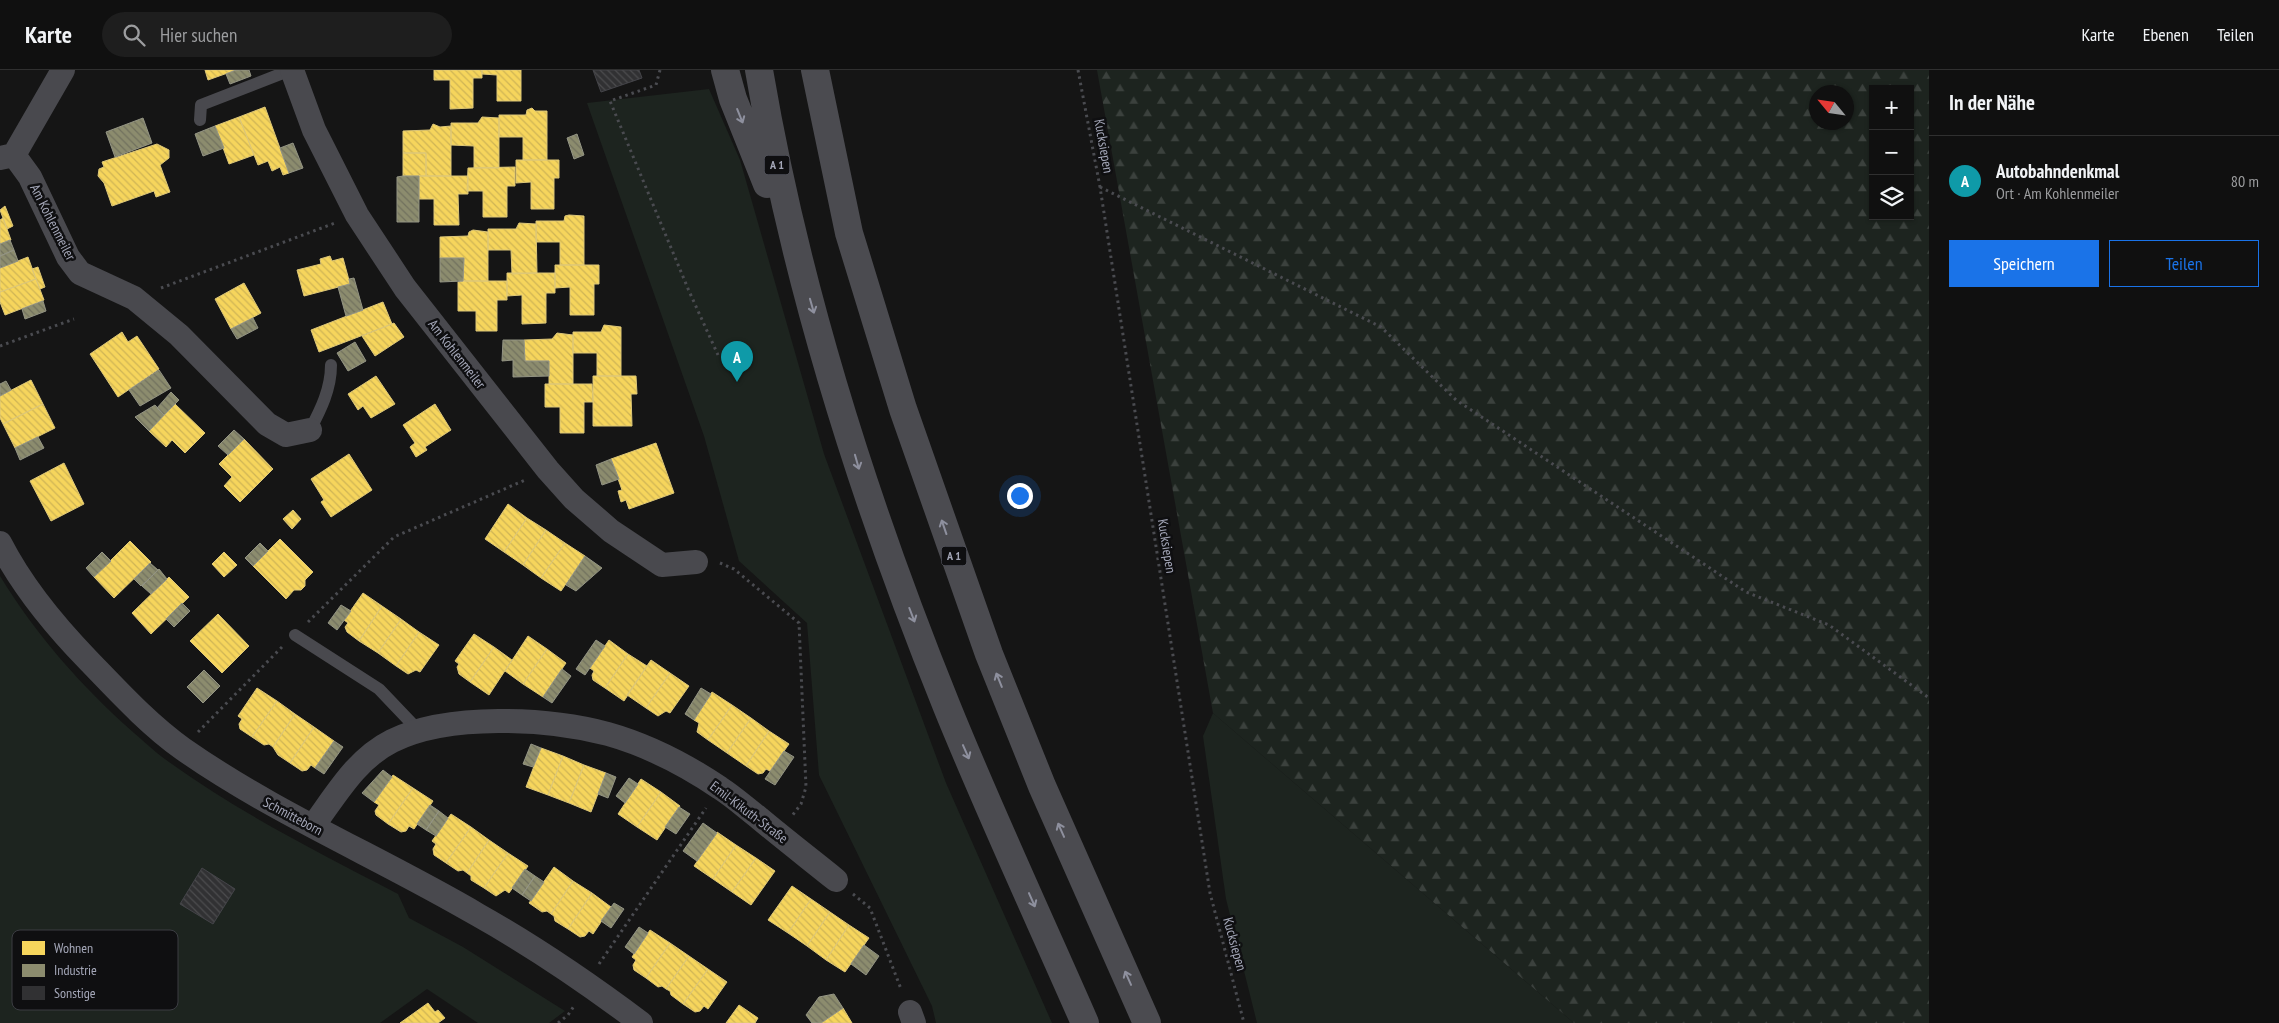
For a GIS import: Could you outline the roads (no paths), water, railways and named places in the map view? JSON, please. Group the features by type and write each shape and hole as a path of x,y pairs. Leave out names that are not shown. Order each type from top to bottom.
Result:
{"highway":[{"path":"725,70 734,99 798,259"},
{"name":"A 1","path":"759,70 770,133 798,259 867,494 936,679 1085,1023"},
{"name":"A 1","path":"815,70 850,233 906,418 1007,698 1042,786 1147,1023"}],"street":[{"name":"Am Kohlenmeiler","path":"62,70 7,156 30,177 68,257 80,273 134,298 179,335 267,424 286,435 310,430"},
{"name":"Am Kohlenmeiler","path":"291,70 314,130 357,215 405,288 548,470 574,499 611,531 662,565 696,562"},
{"name":"Schmitteborn","path":"0,543 11,564 61,632 119,693 182,748 249,792 479,915 588,983 641,1023"},
{"name":"Emil-Kikuth-Straße","path":"313,826 349,776 371,755 392,742 419,731 472,722 540,723 608,734 664,755 721,788 836,880"}],"lane":[{"path":"200,120 201,105 291,70"},
{"path":"310,430 331,380 331,364"},
{"path":"295,635 379,689 419,731"}],"place":[{"name":"Autobahndenkmal","path":"737,382"}]}
